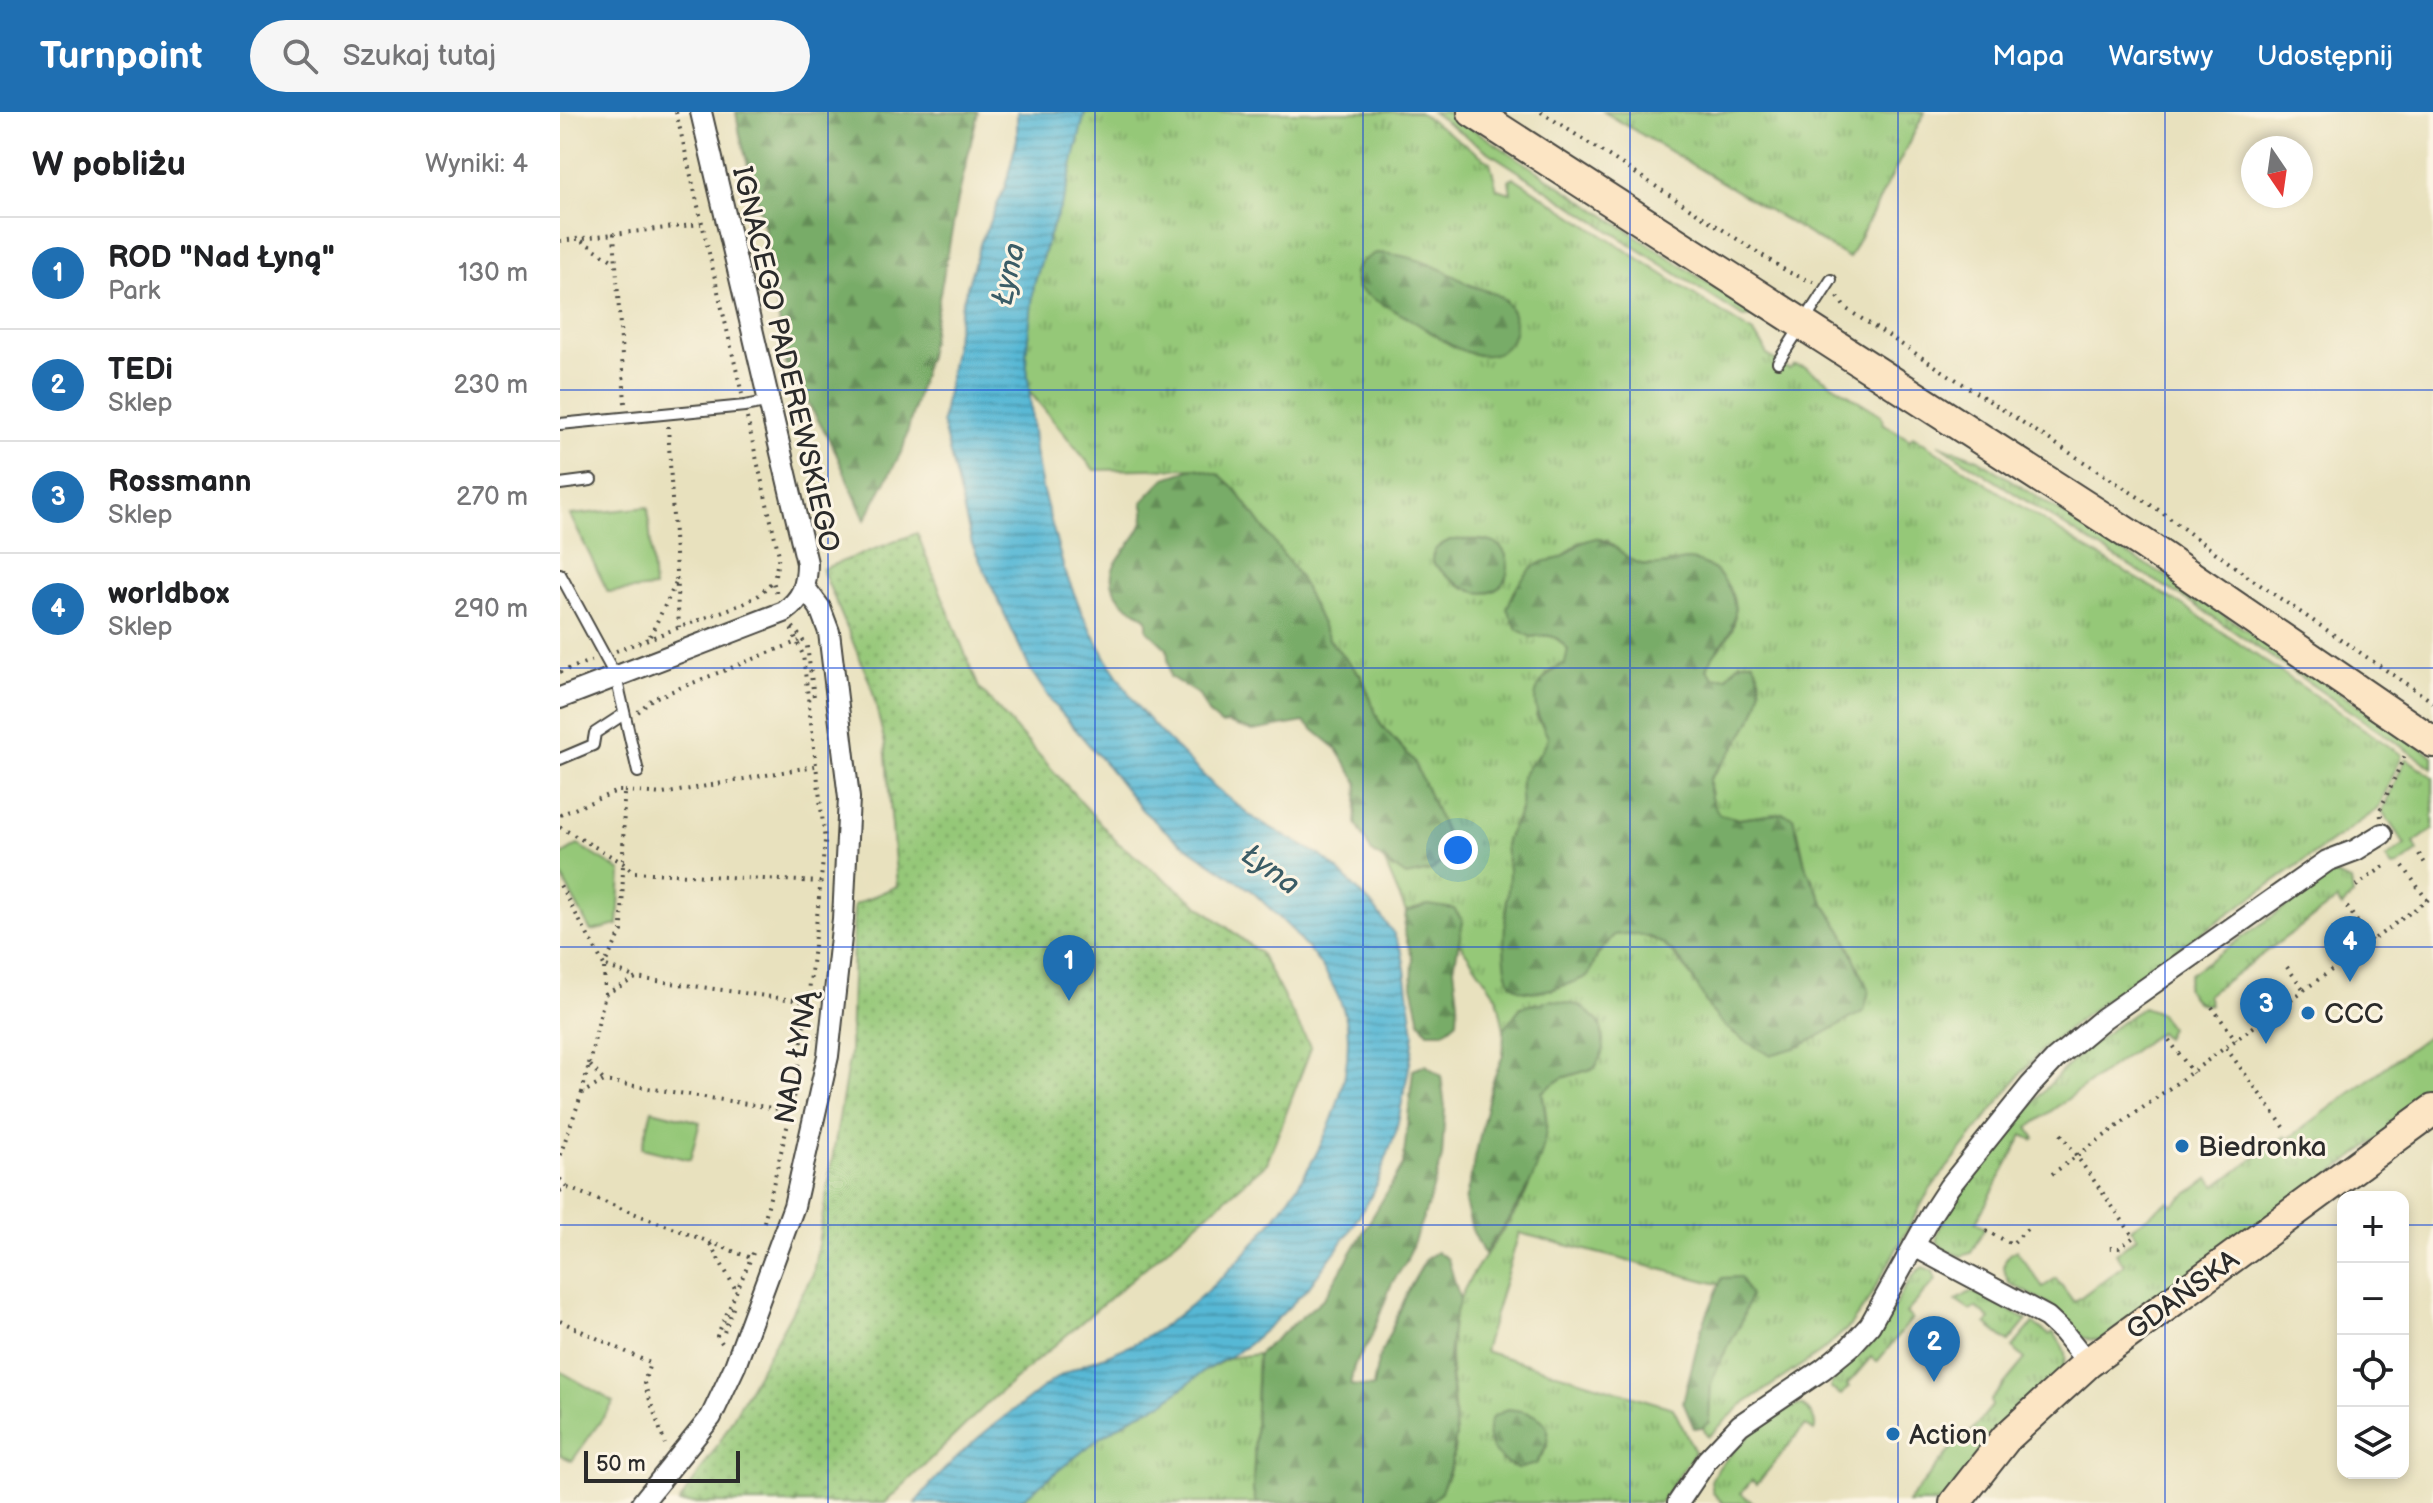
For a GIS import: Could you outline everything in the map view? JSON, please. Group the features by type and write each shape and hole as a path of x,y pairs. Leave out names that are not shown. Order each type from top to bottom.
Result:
{"main road":[{"path":"1473,112 2144,544 2419,747"},
{"name":"GDAŃSKA","path":"1955,1503 2006,1438 2088,1363 2433,1110"}],"street":[{"name":"IGNACEGO PADEREWSKIEGO","path":"560,698 789,620 805,588 807,563 701,112"},
{"name":"NAD ŁYNĄ","path":"642,1503 711,1417 735,1366 794,1206 828,1056 843,919 849,798 829,632 820,608 805,588"},
{"path":"1688,1499 1707,1460 1740,1425 1850,1347 1882,1306 1932,1213 1973,1156 2030,1086 2073,1043 2327,861 2356,850 2382,834"},
{"path":"1914,1246 2047,1317 2088,1363"}],"lane":[{"path":"1778,362 1829,284"},
{"path":"560,424 770,401"},
{"path":"560,484 591,480"},
{"path":"560,574 616,677 638,772"},
{"path":"560,759 593,745 595,733 624,714"}],"path":[{"path":"560,672 745,603 773,581 779,555 676,112"},
{"path":"1541,112 1788,272 1829,284 1845,308 2157,509 2247,576 2433,702"},
{"path":"560,241 701,224"},
{"path":"614,234 625,418"},
{"path":"580,239 616,263"},
{"path":"676,421 667,428 679,627"},
{"path":"773,581 803,655 825,841 808,1002 791,1111 765,1227 776,1202"},
{"path":"649,638 677,582"},
{"path":"789,620 807,646 821,750"},
{"path":"624,714 635,714 652,699 799,641"},
{"path":"2382,834 2380,810 2419,747"},
{"path":"560,815 617,791 663,794 816,766"},
{"path":"825,777 831,835 829,869"},
{"path":"604,965 622,931 624,791"},
{"path":"560,827 623,863 633,872"},
{"path":"2419,854 2426,865"},
{"path":"2356,886 2386,865"},
{"path":"2403,866 2427,900"},
{"path":"623,877 633,872 821,882"},
{"path":"560,885 604,965 605,994 582,1093 560,1155"},
{"path":"2052,1174 2433,896"},
{"path":"2347,907 2371,941"},
{"path":"604,965 636,978 808,1002"},
{"path":"2287,967 2304,990"},
{"path":"605,994 636,978"},
{"path":"2212,1007 2236,1040"},
{"path":"2169,1040 2193,1073"},
{"path":"2226,1048 2287,1131"},
{"path":"589,1064 604,1081"},
{"path":"582,1093 604,1081 791,1111"},
{"path":"2061,1134 2134,1237 2119,1248 2106,1248"},
{"path":"560,1179 568,1188 751,1258 755,1247"},
{"path":"560,1191 568,1188"},
{"path":"1986,1231 2012,1244 2030,1226"},
{"path":"709,1242 736,1290"},
{"path":"756,1262 759,1253"},
{"path":"728,1340 725,1327 734,1304 744,1291"},
{"path":"560,1321 650,1363 644,1383 667,1449"}],"green space":[{"path":"736,112 978,112 928,356 903,449 865,520 833,446 786,365 765,230"},
{"path":"1085,112 1419,112 1490,162 1497,189 1511,193 1509,180 1513,177 1753,333 1764,346 1766,354 1789,369 1795,365 1805,367 1881,415 1883,423 1910,440 1913,436 2082,546 2187,608 2402,755 2378,809 2105,1000 2042,1050 1929,1191 1866,1304 1849,1327 1821,1352 1741,1406 1708,1437 1690,1405 1726,1286 1519,1233 1484,1351 1673,1408 1695,1452 1660,1503 1429,1503 1444,1484 1452,1463 1455,1416 1450,1343 1458,1303 1474,1272 1528,1189 1546,1129 1542,1092 1562,1078 1595,1068 1521,1007 1504,1029 1497,997 1458,941 1463,922 1429,905 1406,912 1385,863 1393,869 1414,761 1380,724 1362,677 1330,641 1299,576 1196,468 1094,470 1029,391 1026,355 1034,285 1065,196","holes":["1607,540 1625,557 1637,563 1651,566 1688,562 1709,567 1730,591 1734,609 1733,628 1712,657 1707,670 1714,678 1727,677 1740,663 1726,759 1710,779 1711,802 1719,814 1739,819 1783,813 1798,831 1805,865 1843,933 1869,991 1696,983 1662,944 1642,935 1629,934 1614,935 1598,954 1588,976 1552,990 1509,868 1505,844 1521,807 1535,760 1544,752 1549,737 1536,716 1547,673 1565,663 1568,650 1552,637 1531,637 1541,563 1562,558 1579,542","1544,1423 1548,1445 1536,1464 1517,1469 1501,1460"]},
{"path":"1432,112 1447,112 1754,313 1743,317"},
{"path":"1604,112 1925,112 1849,258"},
{"path":"1375,253 1423,262 1501,297 1512,311 1515,322 1511,341 1496,353 1465,352 1370,297 1357,288 1354,272 1361,262"},
{"path":"1938,444 1978,459 2118,549 2166,576 2433,756 2433,768 2194,604 2085,539"},
{"path":"1196,468 1220,475 1235,489 1299,576 1330,641 1362,677 1380,724 1414,761 1446,833 1444,860 1431,871 1406,876 1371,851 1356,823 1358,783 1337,749 1304,722 1253,731 1228,723 1221,724 1208,713 1199,695 1170,677 1167,649 1147,630 1147,619 1124,603 1113,587 1115,565 1141,526 1144,513 1142,502 1165,478"},
{"path":"648,507 654,588 608,592 570,515"},
{"path":"917,533 979,688 1117,842 1260,953 1311,1048 1267,1163 992,1399 885,1503 679,1503 719,1443 813,1274 850,1053 854,905 897,886 885,744 871,685 822,569"},
{"path":"1596,538 1644,565 1687,560 1699,562 1718,574 1731,594 1735,605 1732,628 1707,670 1714,678 1727,677 1740,662 1753,662 1759,675 1759,700 1749,725 1710,779 1714,806 1719,814 1739,819 1783,813 1793,817 1805,865 1843,933 1869,991 1864,1011 1801,1046 1770,1055 1740,1038 1712,1011 1674,953 1665,945 1642,935 1614,935 1598,954 1588,976 1561,987 1520,990 1508,976 1504,948 1509,871 1505,844 1521,807 1522,777 1548,737 1535,704 1538,687 1565,663 1568,650 1552,636 1531,637 1517,629 1507,609 1520,583 1534,567 1561,558 1581,543"},
{"path":"1450,540 1489,541 1503,550 1508,561 1502,585 1491,592 1476,592 1457,583 1432,562 1436,548"},
{"path":"2406,758 2433,777 2433,829 2414,843 2418,851 2392,867 2386,858 2405,845 2382,811"},
{"path":"578,845 621,871 618,925 591,931 560,874 560,856"},
{"path":"2333,874 2351,881 2353,895 2342,907 2337,900 2207,995 2210,1004 2202,1005 2193,998 2186,987 2190,974"},
{"path":"1429,905 1454,909 1463,921 1454,968 1457,1021 1444,1032 1428,1032 1420,1021 1412,985 1413,960 1404,931 1406,912"},
{"path":"1552,1000 1581,1006 1601,1024 1604,1049 1595,1068 1562,1078 1542,1092 1546,1130 1538,1165 1523,1196 1484,1254 1472,1230 1465,1202 1492,1083 1503,1055 1504,1029 1521,1007"},
{"path":"2143,1007 2160,1013 2170,1028 2165,1038 2159,1032 2028,1128 2035,1138 2033,1140 2023,1135 1976,1222 1985,1227 1971,1253 1962,1256 1941,1246 1937,1240 1940,1227 1952,1207 2014,1125 2074,1060"},
{"path":"2433,1032 2433,1099 2102,1340 2082,1336 2066,1322 2068,1318 2049,1304 2009,1283 2004,1264 2016,1250 2043,1287 2056,1278 2074,1302 2124,1265 2116,1253 2137,1237 2131,1228 2169,1201 2172,1205 2209,1178 2216,1186 2285,1136 2288,1139"},
{"path":"1426,1065 1441,1076 1445,1107 1442,1157 1406,1262 1392,1283 1370,1340 1354,1366 1350,1385 1373,1387 1378,1360 1410,1287 1426,1259 1437,1252 1448,1259 1460,1300 1453,1321 1449,1358 1456,1436 1451,1465 1441,1492 1429,1503 1256,1503 1253,1490 1258,1354 1325,1297 1403,1165 1413,1070"},
{"path":"652,1110 700,1122 690,1160 642,1148"},
{"path":"1923,1267 1933,1271 1936,1280 1906,1313 1912,1319 1877,1362 1871,1357 1841,1395 1830,1388 1837,1375 1877,1337 1904,1288"},
{"path":"1740,1277 1750,1296 1741,1323 1711,1384 1709,1422 1702,1428 1694,1428 1683,1402 1701,1330 1722,1278"},
{"path":"1970,1292 2027,1320 2009,1342 1986,1324 1990,1319 1976,1307 1971,1311 1956,1301"},
{"path":"2033,1323 2050,1335 2053,1332 2060,1342 2065,1355 2062,1371 1942,1503 1907,1503 1959,1439 1965,1439 1992,1406 1991,1400 2025,1359 2012,1348"},
{"path":"1258,1354 1253,1490 1256,1503 1017,1503 1098,1439 1139,1413 1165,1402 1204,1371 1229,1358"},
{"path":"560,1371 614,1402 572,1461 560,1455"},
{"path":"1801,1405 1812,1416 1814,1431 1805,1425 1757,1484 1752,1480 1741,1493 1753,1503 1723,1503 1713,1493 1711,1481 1716,1471 1764,1423"},
{"path":"1508,1409 1533,1414 1546,1425 1547,1442 1536,1464 1517,1469 1492,1449 1488,1435 1492,1417"}],"water":[{"name":"Łyna","path":"1017,112 1085,112 1065,196 1034,285 1026,355 1035,451 1042,488 1064,569 1083,615 1110,665 1140,710 1159,731 1215,787 1255,819 1320,855 1373,906 1394,934 1402,952 1414,1033 1396,1132 1374,1191 1348,1234 1309,1287 1276,1320 1244,1348 1204,1371 1165,1402 1139,1413 1098,1439 1017,1503 915,1503 966,1448 1043,1388 1072,1370 1147,1337 1192,1304 1226,1273 1290,1197 1315,1155 1335,1112 1346,1068 1345,1016 1334,988 1311,952 1252,891 1174,838 1142,810 1051,701 1030,669 972,544 942,422 961,307 981,241 1005,187 1017,139"}],"place":[{"name":"worldbox","path":"2350,982"},
{"name":"ROD \"Nad Łyną\"","path":"1069,1001"},
{"name":"CCC","path":"2308,1013"},
{"name":"Rossmann","path":"2266,1044"},
{"name":"Biedronka","path":"2182,1146"},
{"name":"TEDi","path":"1934,1382"},
{"name":"Action","path":"1893,1434"}]}
